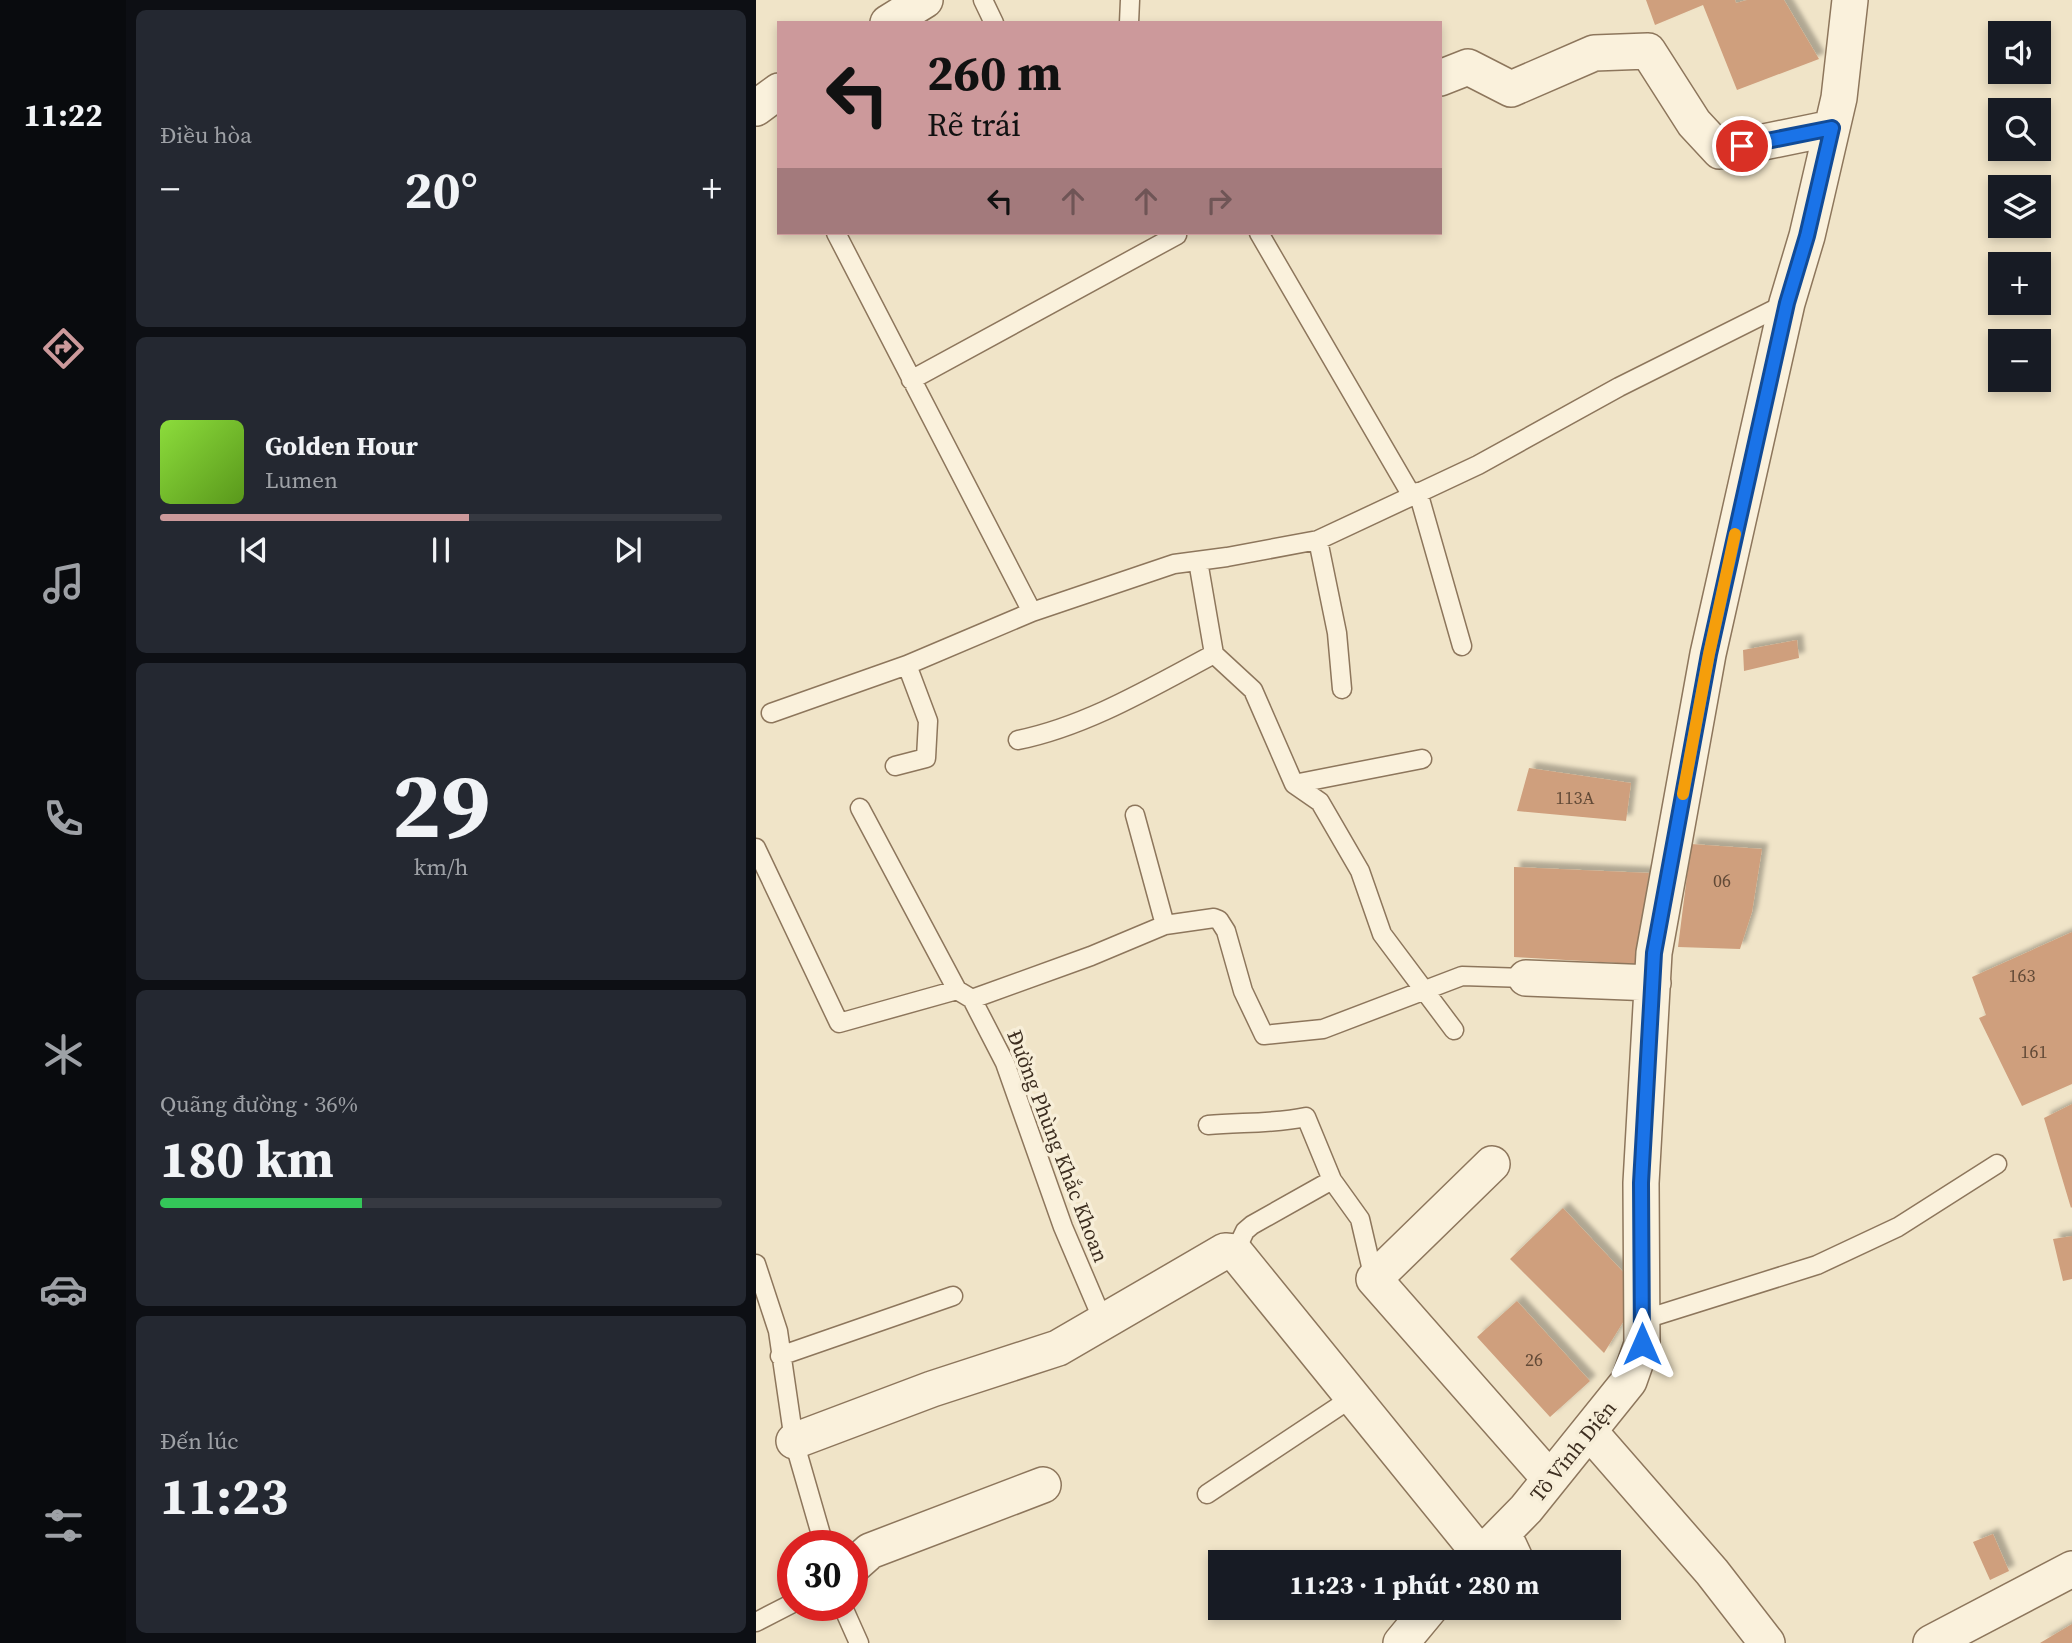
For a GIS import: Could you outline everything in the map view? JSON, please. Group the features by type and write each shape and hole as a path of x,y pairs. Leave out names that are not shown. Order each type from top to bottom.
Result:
{"street":[{"path":"891,21 925,0"},
{"name":"Tô Vĩnh Diện","path":"1495,1550 1629,1381 1642,1344 1641,1183 1654,953 1709,654 1787,303 1807,236 1839,98 1850,0"},
{"path":"1442,77 1468,67 1511,89 1594,53 1648,51 1694,123 1720,151 1832,128"},
{"path":"1526,978 1653,983"},
{"path":"1492,1164 1374,1279 1550,1479"},
{"path":"794,1441 932,1389 1058,1348 1225,1251 1235,1252 1353,1397 1490,1550"},
{"path":"1589,1431 1712,1572 1767,1643"},
{"path":"868,1553 1043,1485"},
{"path":"1931,1643 2072,1569"},
{"path":"1401,1643 1420,1620"}],"lane":[{"path":"983,0 993,21"},
{"path":"1129,21 1130,0"},
{"path":"837,235 1031,611"},
{"path":"911,380 1177,235"},
{"path":"1260,235 1415,494 1462,646"},
{"path":"771,713 907,665 1031,611 1174,564 1318,540 1478,465 1619,387 1787,303"},
{"path":"1318,540 1337,634 1342,689"},
{"path":"1198,561 1214,654 1253,690 1294,784 1320,802 1360,871 1382,934 1454,1030"},
{"path":"1018,740 1042,735 1136,695 1214,654"},
{"path":"895,766 926,758 928,722 907,665"},
{"path":"1294,784 1422,759"},
{"name":"Đường Phùng Khắc Khoan","path":"860,808 1005,1063 1063,1227 1104,1323"},
{"path":"1135,815 1165,925"},
{"path":"756,848 839,1023 965,995 1091,956 1165,925 1214,918 1219,920 1226,931 1243,991 1264,1035 1323,1030 1462,976 1526,978"},
{"path":"1208,1125 1238,1122 1281,1123 1306,1117 1332,1180 1360,1219 1374,1279"},
{"path":"1642,1320 1817,1265 1898,1227 1997,1164"},
{"path":"1235,1252 1245,1231 1252,1225 1332,1180"},
{"path":"757,1269 778,1331 794,1441 820,1530"},
{"path":"780,1356 953,1296"},
{"path":"1207,1494 1353,1397"},
{"path":"756,1622 777,1611"},
{"path":"849,1621 859,1643"}],"building":[{"path":"1646,0 1735,0 1736,3 1747,0 1784,0 1819,59 1737,90 1703,5 1655,25"},
{"path":"1797,640 1799,658 1744,671 1743,650"},
{"path":"1529,768 1631,783 1626,821 1517,811"},
{"path":"1691,844 1762,849 1752,912 1740,949 1678,947"},
{"path":"1514,867 1649,873 1635,964 1514,957"},
{"path":"2072,932 2072,1084 2022,1106 1979,1018 1986,1015 1972,977"},
{"path":"2072,1104 2072,1207 2071,1208 2044,1118"},
{"path":"1563,1208 1626,1275 1625,1319 1604,1353 1510,1259"},
{"path":"2072,1236 2072,1279 2063,1281 2053,1239"},
{"path":"1517,1301 1590,1381 1550,1417 1477,1337"},
{"path":"1993,1534 2009,1571 1990,1580 1973,1542"},
{"path":"2072,1624 2072,1643 2040,1643"}],"slow traffic":[{"path":"1683,794 1735,534"}],"route":[{"path":"1642,1344 1641,1183 1654,953 1709,654 1787,303 1807,236 1832,128 1742,146"}]}
